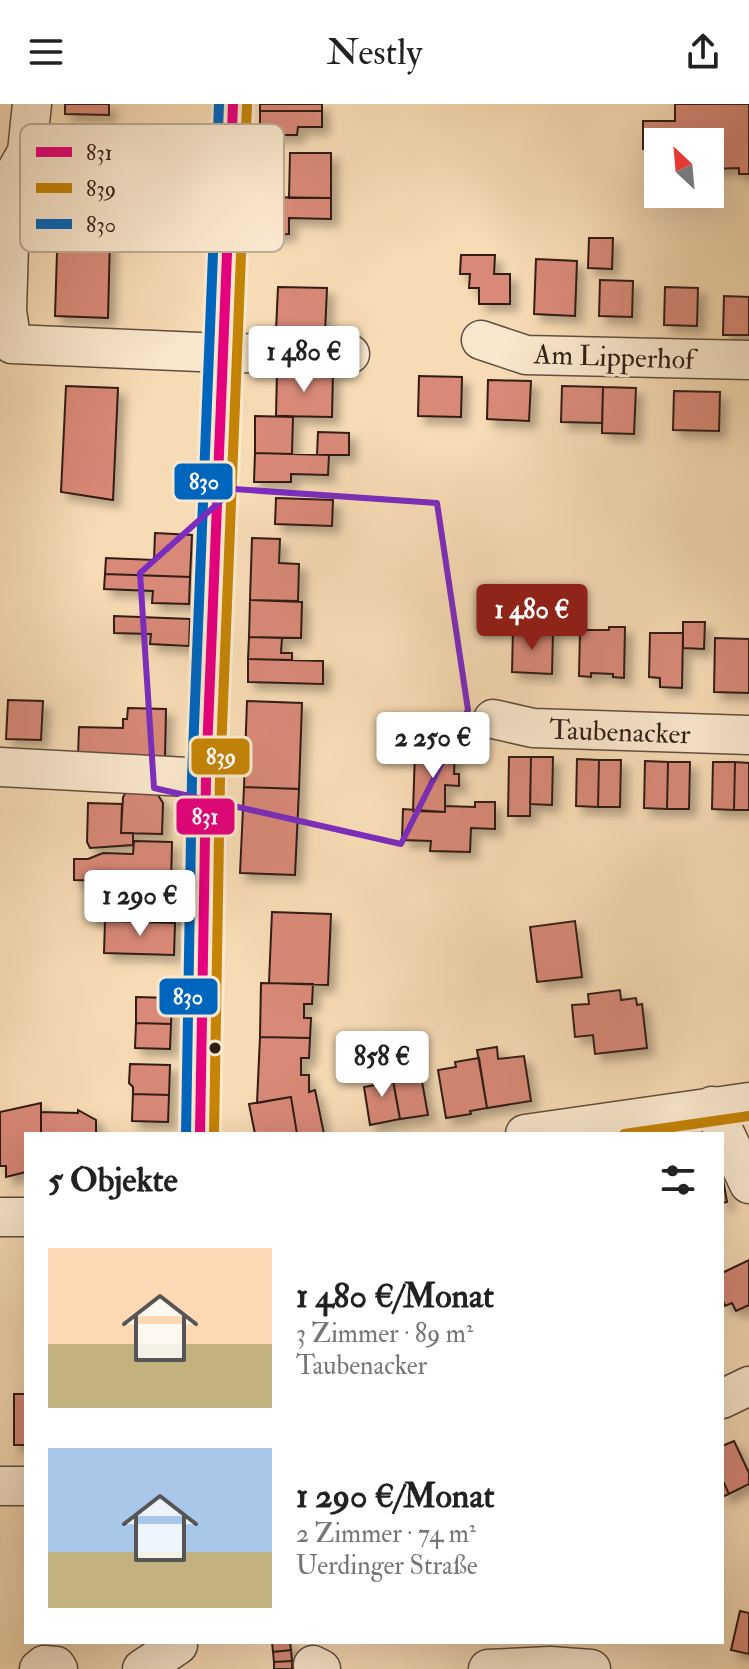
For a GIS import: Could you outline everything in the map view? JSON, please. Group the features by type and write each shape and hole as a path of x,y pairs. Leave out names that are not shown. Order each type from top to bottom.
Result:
{"street":[{"path":"30,124 32,104"},
{"path":"232,124 233,104"},
{"path":"20,161 6,180 6,357 350,354"},
{"path":"200,1132 206,778 227,252"},
{"name":"Am Lipperhof","path":"481,340 526,355 749,360"},
{"name":"Taubenacker","path":"493,719 533,728 749,735"},
{"path":"0,767 206,778"},
{"path":"538,1132 749,1102"},
{"path":"712,1106 749,1184"},
{"path":"0,1217 24,1217"},
{"path":"724,1398 749,1386"},
{"path":"0,1486 24,1486"},
{"path":"142,1669 177,1652"},
{"path":"504,1662 591,1669"},
{"path":"39,1669 44,1665 58,1669"}],"highlighted area":[{"path":"234,489 437,503 468,710 401,844 154,788 140,573"}],"building":[{"path":"65,104 109,104 109,115 65,114"},
{"path":"260,104 322,104 322,111 260,111"},
{"path":"675,104 749,104 749,174 739,174 739,168 724,169 724,128 644,128 643,149 643,121 675,121"},
{"path":"260,111 322,111 322,127 298,127 297,135 284,135 284,124 260,124"},
{"path":"290,153 331,153 331,198 289,198"},
{"path":"284,197 331,198 331,219 289,218 289,234 284,234"},
{"path":"589,238 613,238 612,269 588,268"},
{"path":"57,252 110,252 108,318 55,316"},
{"path":"461,255 495,255 494,274 510,274 510,304 479,304 479,288 469,288 470,274 460,274"},
{"path":"536,259 577,261 575,316 534,314"},
{"path":"600,280 633,281 632,317 599,316"},
{"path":"278,287 327,288 325,332 276,331"},
{"path":"665,287 698,288 697,326 664,325"},
{"path":"724,296 749,297 749,335 723,335"},
{"path":"277,371 333,372 332,417 276,416"},
{"path":"419,376 462,377 461,417 418,416"},
{"path":"488,380 531,381 529,421 487,419"},
{"path":"66,386 118,388 113,500 61,492"},
{"path":"562,386 603,387 602,423 561,422"},
{"path":"603,387 636,388 634,434 602,433"},
{"path":"674,391 720,392 719,431 673,430"},
{"path":"255,416 293,417 292,454 255,453"},
{"path":"318,432 349,433 349,455 317,455"},
{"path":"255,453 329,455 328,475 291,474 291,482 254,482"},
{"path":"276,498 333,500 332,526 275,524"},
{"path":"155,533 192,535 190,577 105,574 106,558 154,560"},
{"path":"252,538 280,539 279,563 299,564 298,601 250,600"},
{"path":"105,574 190,577 189,604 152,603 153,591 104,589"},
{"path":"250,600 302,602 301,638 249,637"},
{"path":"114,616 190,619 189,646 150,644 151,634 114,633"},
{"path":"683,622 705,622 704,649 683,648"},
{"path":"609,627 625,627 624,678 591,673 591,677 579,676 580,630 609,630"},
{"path":"513,629 553,631 552,674 512,672"},
{"path":"650,633 683,633 682,688 660,687 660,678 649,677"},
{"path":"249,637 282,638 281,653 292,653 292,660 248,659"},
{"path":"715,638 749,639 749,693 714,692"},
{"path":"248,659 323,661 323,684 248,682"},
{"path":"8,700 43,701 41,740 6,739"},
{"path":"247,701 302,703 299,789 244,787"},
{"path":"128,708 166,709 165,758 78,756 79,727 123,728"},
{"path":"412,715 448,716 447,753 410,752"},
{"path":"415,752 455,753 454,774 459,774 459,786 445,785 445,812 413,811"},
{"path":"509,757 531,757 530,816 508,816"},
{"path":"531,757 553,757 552,805 530,804"},
{"path":"577,759 599,760 598,807 576,806"},
{"path":"599,760 621,760 620,807 598,807"},
{"path":"645,761 668,762 667,809 644,808"},
{"path":"668,762 690,762 689,809 667,809"},
{"path":"713,762 735,762 734,810 712,809"},
{"path":"735,762 749,763 749,810 734,810"},
{"path":"244,787 299,789 295,875 240,873"},
{"path":"127,791 156,792 163,803 162,834 121,833 123,797"},
{"path":"475,802 495,802 495,829 471,828 470,852 430,851 431,841 402,840 403,809 445,812 445,806 475,807"},
{"path":"88,803 122,804 121,833 133,833 133,845 90,848 87,842"},
{"path":"134,841 172,842 171,883 74,880 74,859 88,859 103,853 133,854"},
{"path":"141,892 177,894 175,923 92,920 92,901 140,903"},
{"path":"272,912 331,914 328,985 269,983"},
{"path":"105,921 175,923 174,955 104,953"},
{"path":"575,921 582,977 537,982 530,927"},
{"path":"261,983 313,984 312,1004 304,1004 304,1018 311,1018 310,1038 260,1037"},
{"path":"620,990 621,1000 636,998 637,1005 642,1004 647,1048 595,1054 593,1035 575,1037 572,1005 589,1004 588,994"},
{"path":"136,997 172,998 171,1024 136,1023"},
{"path":"136,1023 171,1024 170,1049 135,1048"},
{"path":"260,1037 310,1038 309,1058 301,1058 301,1075 309,1075 309,1092 315,1090 324,1132 297,1132 291,1097 257,1103"},
{"path":"497,1047 498,1059 524,1056 531,1101 487,1108 477,1050"},
{"path":"479,1058 487,1108 446,1118 438,1070 456,1067 455,1062"},
{"path":"130,1064 170,1065 169,1095 133,1094 129,1083"},
{"path":"391,1069 400,1119 370,1125 364,1087 375,1085 372,1073"},
{"path":"421,1076 428,1115 400,1119 393,1081"},
{"path":"133,1094 169,1095 168,1122 132,1121"},
{"path":"291,1097 297,1132 255,1132 249,1104"},
{"path":"41,1103 41,1132 24,1132 24,1172 6,1177 6,1166 0,1166 0,1112"},
{"path":"78,1110 96,1120 96,1132 41,1132 41,1112 78,1113"},
{"path":"749,1260 749,1305 736,1311 732,1303 725,1306 724,1272"},
{"path":"14,1394 24,1394 24,1445 14,1445"},
{"path":"734,1441 749,1473 749,1484 729,1494 724,1483 724,1445"},
{"path":"740,1611 749,1613 749,1654 731,1650"},
{"path":"272,1644 290,1644 291,1650 273,1652"},
{"path":"291,1650 292,1661 274,1662 273,1652"},
{"path":"292,1661 292,1669 274,1669 274,1662"}],"transit line":[{"name":"830","path":"218,124 219,104"},
{"name":"831","path":"232,124 233,104"},
{"name":"839","path":"246,124 247,105"},
{"name":"830","path":"186,1132 192,777 213,252"},
{"name":"831","path":"200,1132 206,778 227,252"},
{"name":"839","path":"214,1132 220,778 241,252"},
{"name":"839","path":"638,1132 749,1116"}]}
